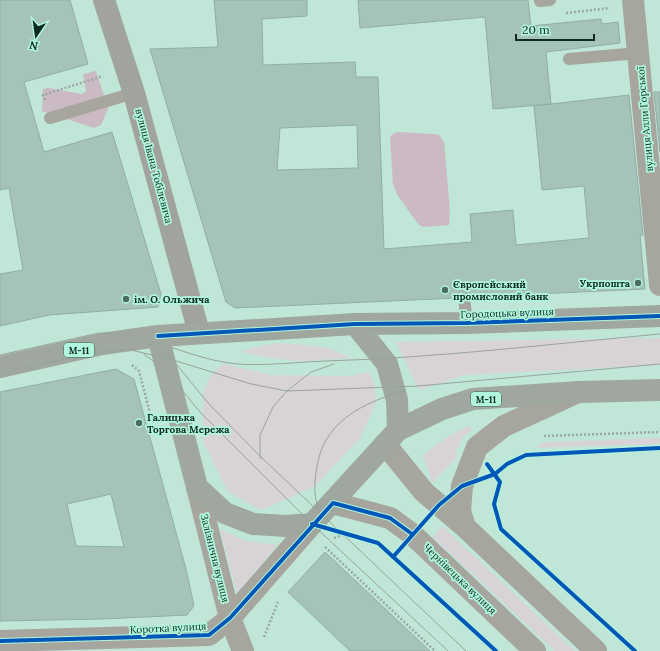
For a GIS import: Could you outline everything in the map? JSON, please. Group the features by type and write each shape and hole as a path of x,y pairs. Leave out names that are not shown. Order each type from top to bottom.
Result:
{"main road":[{"name":"вулиця Івана Тобілевича","path":"104,0 134,93 199,334"},
{"name":"Городоцька вулиця","path":"355,324 467,323 660,316"},
{"name":"М-11","path":"0,367 102,344 158,336 355,324"},
{"path":"355,324 387,364 398,400 392,437"},
{"path":"158,336 197,487 226,513 253,524 286,526 312,524"},
{"name":"М-11","path":"312,524 392,437 442,409 473,400 579,392 660,390"}],"street":[{"name":"вулиця Алли Горської","path":"625,4 639,53 660,285"},
{"path":"465,527 460,511 462,486 475,453 482,443 504,426 579,392"},
{"path":"392,437 424,492 465,527 596,651"},
{"name":"Залізнична вулиця","path":"197,487 230,618 253,647"},
{"name":"Чернівецька вулиця","path":"333,502 390,518 412,534 535,651"},
{"name":"Коротка вулиця","path":"0,641 30,646 209,635 230,618 312,524"}],"lane":[{"path":"569,59 639,53"},
{"path":"50,118 134,93"},
{"path":"464,298 467,323"}],"path":[{"path":"560,14 625,4"},
{"path":"129,363 139,371 154,424"},
{"path":"543,436 660,432"},
{"path":"491,469 500,482 494,504 501,529"},
{"path":"462,486 495,474 501,469"},
{"path":"312,524 378,543 496,651"},
{"path":"393,557 412,534"},
{"path":"330,540 343,535 378,543"},
{"path":"326,542 323,545 435,651"},
{"path":"253,647 280,596"},
{"path":"612,630 635,651"}],"shaded area":[{"path":"96,71 108,109 101,125 94,128 42,111 43,89 49,88 82,94 86,91 83,74"},
{"path":"399,132 439,135 444,142 450,210 449,225 423,227 418,224 398,196 393,184 390,137 394,133"},
{"path":"660,338 660,365 464,375 419,390 396,342"},
{"path":"281,343 325,347 351,358 300,361 277,359 240,352 264,345"},
{"path":"223,364 271,375 349,376 369,372 374,383 376,402 361,437 315,486 262,510 228,492 203,441 203,394 210,376"},
{"path":"469,425 472,430 463,437 457,449 456,459 432,483 423,455 446,438"},
{"path":"660,438 660,444 536,448 544,442"},
{"path":"442,526 575,651 555,651 433,537"},
{"path":"220,529 246,541 277,545 237,593"}],"building":[{"path":"0,0 70,0 88,64 24,82 44,152 112,132 161,294 158,307 49,315 0,326 0,274 23,270 9,188 0,190"},
{"path":"214,0 307,0 307,16 262,19 263,65 355,62 356,77 378,77 384,249 472,242 470,214 513,210 516,245 589,238 584,186 542,190 534,106 629,95 643,235 640,235 645,289 471,297 470,293 464,291 459,292 457,298 235,308 226,302 150,49 218,47","holes":["357,125 358,168 277,170 280,128"]},
{"path":"358,0 528,0 531,26 601,19 602,24 618,22 620,43 546,52 551,104 493,109 485,17 360,28"},
{"path":"654,92 660,92 660,152"},
{"path":"116,369 134,379 186,569 194,606 187,615 103,619 0,621 0,392","holes":["111,494 124,547 76,546 67,504"]},
{"path":"325,552 430,651 350,651 288,592"}],"tram line":[{"path":"0,355 99,333 135,337 220,361 259,365 451,354 660,334"},
{"path":"150,344 173,360 208,403 260,456 466,651"},
{"path":"0,373 103,351 131,350 173,360 251,384 287,391 418,386 660,364"},
{"path":"144,354 167,372 200,412 312,524 448,651"},
{"path":"261,459 260,435 273,407 287,391 311,372 334,364"},
{"path":"320,512 316,498 315,478 319,455 326,440 346,417 374,401 406,390"}],"cycle path":[{"path":"158,336 355,324 467,323 660,316"},
{"path":"393,557 439,505 462,486 495,474 507,464 526,455 660,448"},
{"path":"487,464 500,482 494,504 501,529 635,651"},
{"path":"0,641 209,635 230,618 333,503 390,518 412,534"},
{"path":"312,524 378,543 496,651"}],"place":[{"name":"Укрпошта","path":"638,283"},
{"name":"Європейський промисловий банк","path":"445,290"},
{"name":"ім. О. Ольжича","path":"126,299"},
{"name":"Галицька Торгова Мережа","path":"139,423"}]}
